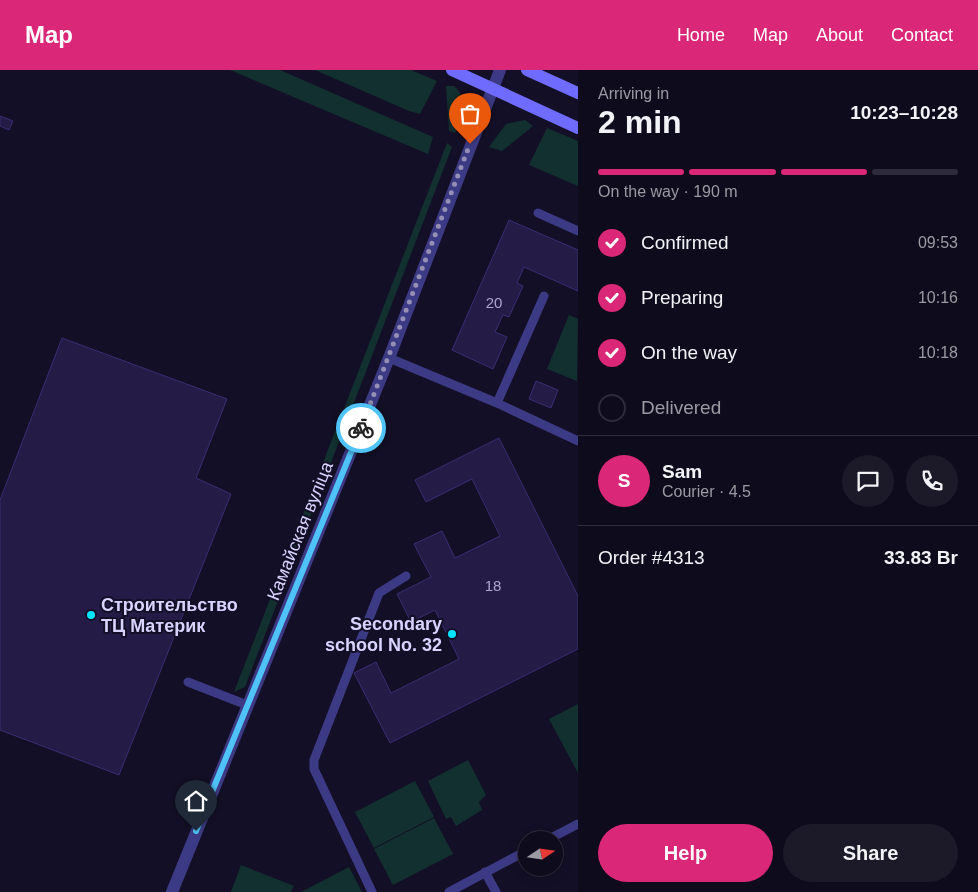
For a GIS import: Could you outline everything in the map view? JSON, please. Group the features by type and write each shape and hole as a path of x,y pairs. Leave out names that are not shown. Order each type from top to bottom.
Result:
{"main road":[{"path":"452,70 578,128"},
{"path":"527,70 578,93"}],"street":[{"name":"Камайская вуліца","path":"172,892 389,358 500,70"}],"lane":[{"path":"538,213 578,231"},
{"path":"497,403 544,296"},
{"path":"389,358 497,403 578,441"},
{"path":"372,892 314,769 314,760 379,592 406,576"},
{"path":"188,682 247,705"},
{"path":"563,832 578,824"},
{"path":"449,892 518,855"},
{"path":"485,872 496,892"}],"green space":[{"path":"230,70 280,70 433,137 428,154"},
{"path":"315,70 411,70 437,81 420,114"},
{"path":"446,86 454,86 461,96 460,121 455,133 449,131"},
{"path":"525,120 533,126 502,151 489,147 506,124"},
{"path":"547,128 578,141 578,186 529,165"},
{"path":"447,143 452,147 245,687 234,692"},
{"path":"569,315 578,319 577,381 547,369"},
{"path":"578,704 578,773 549,719"},
{"path":"468,760 486,795 479,802 482,810 456,826 451,817 446,819 428,781"},
{"path":"415,781 434,817 374,848 355,812"},
{"path":"434,818 453,854 393,885 374,849"},
{"path":"241,865 294,886 291,892 231,892"},
{"path":"349,867 362,892 301,892"}],"building":[{"path":"0,116 13,121 9,130 0,126"},
{"path":"509,220 578,250 578,291 524,267 517,283 523,286 509,317 503,315 495,332 507,337 493,369 452,350"},
{"name":"Строительство ТЦ Материк","path":"62,338 227,399 196,478 231,494 119,775 0,730 0,500"},
{"path":"536,381 558,390 551,408 529,399"},
{"path":"499,438 578,596 578,649 390,743 354,673 376,662 391,693 459,659 435,610 411,622 397,594 431,577 414,544 442,531 455,558 500,536 472,479 426,502 415,480"}],"way so far":[{"path":"361,428 470,144"}],"place":[{"name":"Строительство ТЦ Материк","path":"91,615"},
{"name":"Secondary school No. 32","path":"452,634"}],"route":[{"path":"196,831 361,428"}]}
